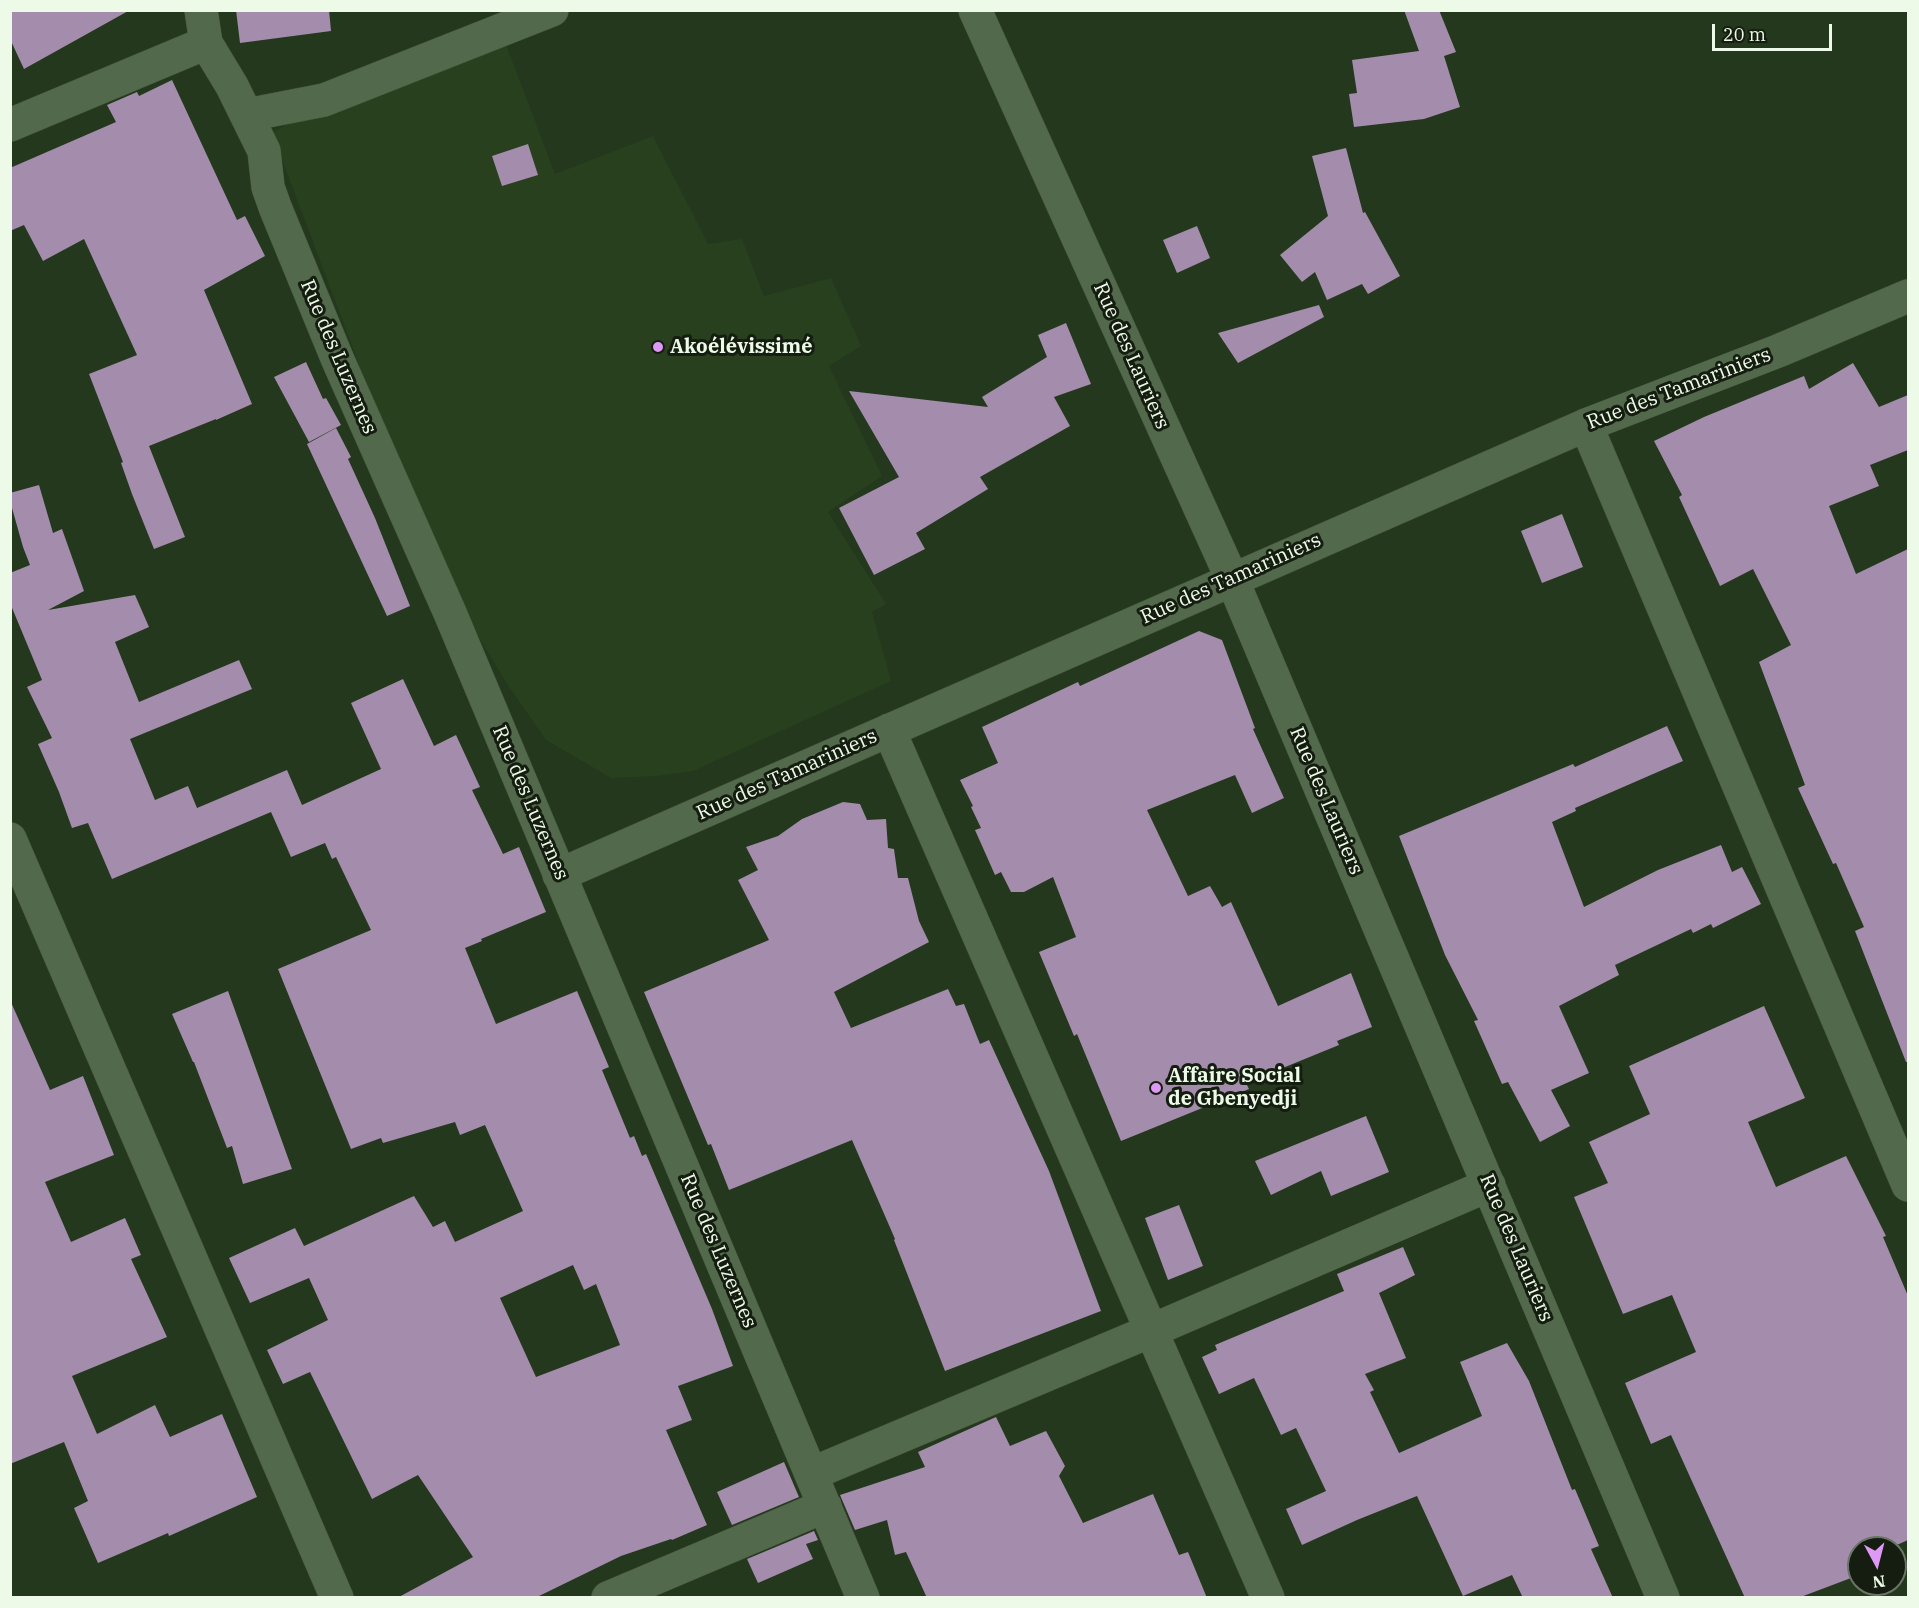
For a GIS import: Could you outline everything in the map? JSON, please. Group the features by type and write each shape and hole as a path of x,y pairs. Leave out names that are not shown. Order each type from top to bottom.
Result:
{"street":[{"name":"Rue des Luzernes","path":"201,10 206,43 264,151 268,187 274,207 332,347 450,613 863,1598"},
{"path":"246,115 324,100 552,10"},
{"name":"Rue des Lauriers","path":"975,10 1232,579 1663,1598"},
{"path":"10,125 206,43"},
{"name":"Rue des Tamariniers","path":"560,874 1586,425 1778,351 1908,296"},
{"path":"1586,425 1908,1185"},
{"path":"889,730 1153,1330 1268,1598"},
{"path":"10,839 337,1598"},
{"path":"811,1474 1489,1185"},
{"path":"608,1598 825,1506"}],"shaded area":[{"name":"Akoélévissimé","path":"502,34 555,174 653,136 708,244 742,239 764,296 831,278 861,346 829,366 882,476 828,512 886,604 872,612 891,681 693,771 656,776 611,778 546,740 509,687 481,641 432,544 368,388 272,133 324,103"}],"building":[{"path":"10,10 130,10 24,69 10,39"},
{"path":"236,10 329,10 331,31 240,43"},
{"path":"1404,10 1439,10 1456,52 1444,56 1460,107 1424,119 1354,127 1349,94 1357,93 1352,60 1419,51"},
{"path":"172,80 237,220 245,216 265,256 204,290 252,404 149,446 185,537 154,549 89,374 137,355 84,239 43,261 24,225 10,231 10,168 116,122 107,105 137,92 139,96"},
{"path":"528,144 538,175 502,186 492,156"},
{"path":"1346,148 1363,213 1365,212 1400,276 1368,294 1362,284 1327,300 1315,272 1302,282 1280,255 1328,216 1312,156"},
{"path":"1197,226 1210,258 1177,273 1163,240"},
{"path":"1319,305 1324,317 1238,363 1218,333"},
{"path":"1066,323 1091,384 1054,397 1070,426 980,477 988,489 916,533 925,549 874,575 839,508 899,477 849,391 988,407 982,397 1047,357 1038,335"},
{"path":"306,362 323,399 326,398 341,425 309,442 274,377"},
{"path":"1853,363 1879,407 1908,395 1908,450 1870,465 1879,486 1829,506 1856,574 1908,549 1908,1062 1906,1062 1855,931 1864,927 1836,863 1833,864 1798,788 1805,785 1759,662 1791,645 1753,569 1720,586 1679,497 1682,495 1654,441 1704,417 1804,376 1809,389"},
{"path":"336,428 351,457 348,459 375,518 410,606 387,616 307,444"},
{"path":"39,485 53,533 62,529 84,591 48,610 135,595 149,627 115,642 139,702 239,660 252,689 130,739 155,800 188,786 197,808 287,770 302,805 381,769 351,703 403,679 434,746 456,735 480,787 472,790 503,854 519,847 546,912 465,948 496,1024 577,991 609,1067 602,1070 630,1138 634,1136 642,1156 646,1154 712,1309 733,1366 678,1386 692,1420 666,1430 707,1525 672,1540 621,1556 535,1598 397,1598 473,1557 418,1475 372,1499 310,1372 283,1384 267,1350 328,1320 309,1278 250,1303 229,1258 295,1228 304,1246 414,1196 433,1227 445,1221 455,1242 523,1211 485,1125 460,1135 455,1122 383,1143 381,1138 351,1149 278,969 371,930 336,857 332,859 325,843 291,857 271,812 112,879 88,823 72,828 38,744 52,738 27,687 42,680 10,603 10,573 30,565 10,501 10,493","holes":["573,1265 584,1290 596,1284 620,1345 536,1377 500,1298"]},
{"path":"1562,514 1583,567 1542,583 1521,531"},
{"path":"1199,631 1222,640 1255,728 1253,729 1284,798 1252,813 1235,775 1147,810 1188,896 1210,886 1222,907 1231,902 1278,1006 1351,973 1372,1027 1337,1041 1339,1045 1246,1083 1249,1089 1121,1141 1077,1034 1074,1036 1039,952 1076,937 1053,877 1024,892 1011,892 1001,872 995,875 975,830 981,828 971,807 973,806 960,780 998,763 982,727 1078,682 1080,686"},
{"path":"1667,726 1683,761 1575,808 1576,811 1552,822 1584,907 1658,870 1721,845 1732,872 1742,867 1761,904 1713,928 1711,924 1693,933 1691,929 1615,965 1619,975 1559,1006 1589,1073 1551,1090 1570,1126 1540,1142 1508,1082 1502,1084 1474,1021 1478,1020 1445,955 1399,836 1573,764 1575,767"},
{"path":"843,802 860,804 867,820 886,819 888,848 894,849 898,878 908,878 919,921 929,942 834,992 851,1028 948,989 956,1006 964,1004 980,1044 989,1040 1049,1171 1101,1311 945,1371 895,1239 852,1140 729,1190 644,992 769,940 738,880 758,870 746,847 778,836 802,819"},
{"path":"228,991 292,1169 243,1184 232,1146 227,1148 194,1062 172,1014"},
{"path":"10,1000 50,1090 83,1076 114,1155 45,1182 71,1242 125,1218 141,1255 131,1259 167,1337 72,1376 97,1434 155,1405 170,1437 222,1414 257,1497 169,1536 168,1533 98,1563 74,1508 88,1501 64,1442 10,1464"},
{"path":"1764,1006 1805,1098 1748,1122 1776,1187 1846,1156 1886,1236 1883,1237 1908,1296 1908,1540 1907,1536 1847,1536 1847,1580 1798,1598 1745,1598 1671,1435 1651,1444 1625,1383 1696,1352 1672,1295 1623,1314 1574,1197 1608,1183 1589,1142 1650,1114 1629,1066"},
{"path":"1366,1116 1389,1172 1331,1196 1321,1171 1271,1195 1255,1161"},
{"path":"1179,1205 1203,1266 1168,1280 1145,1218"},
{"path":"1403,1247 1415,1275 1379,1293 1406,1358 1365,1374 1374,1390 1370,1392 1399,1453 1482,1416 1460,1362 1507,1343 1529,1381 1572,1490 1575,1489 1599,1546 1591,1549 1613,1598 1523,1598 1512,1575 1463,1596 1417,1496 1302,1545 1286,1509 1326,1491 1296,1428 1281,1435 1254,1378 1219,1394 1202,1357 1217,1350 1215,1345 1344,1291 1337,1274"},
{"path":"996,1417 1010,1446 1046,1431 1065,1466 1059,1476 1083,1523 1153,1494 1179,1555 1188,1552 1207,1598 927,1598 906,1552 895,1555 887,1520 855,1530 840,1495 925,1467 918,1452"},
{"path":"784,1462 799,1497 732,1525 717,1492"},
{"path":"814,1531 818,1540 806,1544 813,1559 758,1583 747,1559"}],"place":[{"name":"Akoélévissimé","path":"658,347"},
{"name":"Affaire Social de Gbenyedji","path":"1156,1088"}]}
